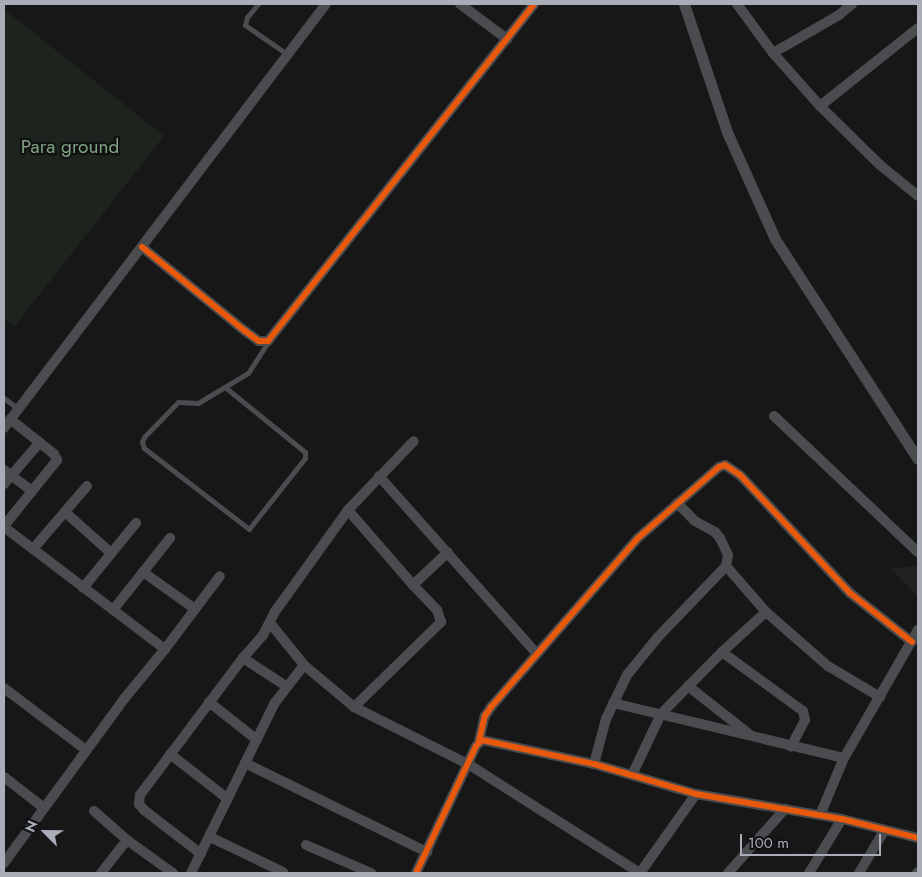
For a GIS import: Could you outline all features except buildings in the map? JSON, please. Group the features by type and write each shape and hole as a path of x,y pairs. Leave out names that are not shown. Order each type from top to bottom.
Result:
{"street":[{"path":"4,428 326,4"},
{"path":"460,4 507,39"},
{"path":"142,247 245,331 259,341 268,341 534,4"},
{"path":"684,4 727,132 775,239 918,459"},
{"path":"737,4 772,53 820,106 880,165 918,196"},
{"path":"772,53 839,15 852,4"},
{"path":"820,106 918,28"},
{"path":"774,416 918,552"},
{"path":"10,419 54,454 57,460 4,526 165,649"},
{"path":"201,854 139,804 140,796 209,702 263,635 274,613 348,510 414,441"},
{"path":"32,491 6,476 40,442"},
{"path":"416,873 479,741 485,716 536,653 638,538 719,467 724,465 732,468 850,593 912,642"},
{"path":"379,476 536,653"},
{"path":"33,550 87,486"},
{"path":"594,764 606,719 627,675 726,566 728,556 720,538 715,532 695,521 677,503"},
{"path":"348,510 437,610 441,622 354,708"},
{"path":"65,512 111,553"},
{"path":"83,588 136,523"},
{"path":"113,610 170,538"},
{"path":"413,585 448,552"},
{"path":"726,566 766,612 828,666 880,697"},
{"path":"143,572 195,609"},
{"path":"4,863 124,699 165,649 220,576"},
{"path":"632,775 661,714 722,652 766,612"},
{"path":"270,624 304,665 354,708 468,764 640,873 696,794"},
{"path":"820,816 844,758 918,630"},
{"path":"722,652 802,711 805,720 791,746"},
{"path":"243,658 286,686"},
{"path":"191,873 274,704 304,665"},
{"path":"688,686 752,736"},
{"path":"4,689 86,750"},
{"path":"209,702 257,740"},
{"path":"613,703 844,758"},
{"path":"479,741 485,740 594,764 696,794 842,819 884,831 917,835"},
{"path":"170,754 228,799"},
{"path":"245,763 427,852"},
{"path":"4,779 44,808"},
{"path":"728,873 785,809"},
{"path":"94,811 126,840 173,873"},
{"path":"809,873 842,819"},
{"path":"860,873 884,831"},
{"path":"210,836 282,872"},
{"path":"100,873 126,840"},
{"path":"306,845 371,873"}],"lane":[{"path":"258,4 247,18 245,25 287,54"},
{"path":"226,388 305,452 305,458 249,529 243,527 142,445 144,438 178,402 198,403 226,388 252,368 268,341"},
{"path":"4,398 18,408"}],"shaded area":[{"path":"918,565 918,597 891,569"}],"green space":[{"name":"Para ground","path":"4,9 164,136 14,327 4,319"}],"cycle path":[{"path":"142,247 245,331 259,341 268,341 534,4"},
{"path":"479,741 485,716 491,707 638,538 719,467 725,465 740,475 850,593 912,642"},
{"path":"416,873 476,746 482,740 594,764 696,794 842,819 918,838"}]}
